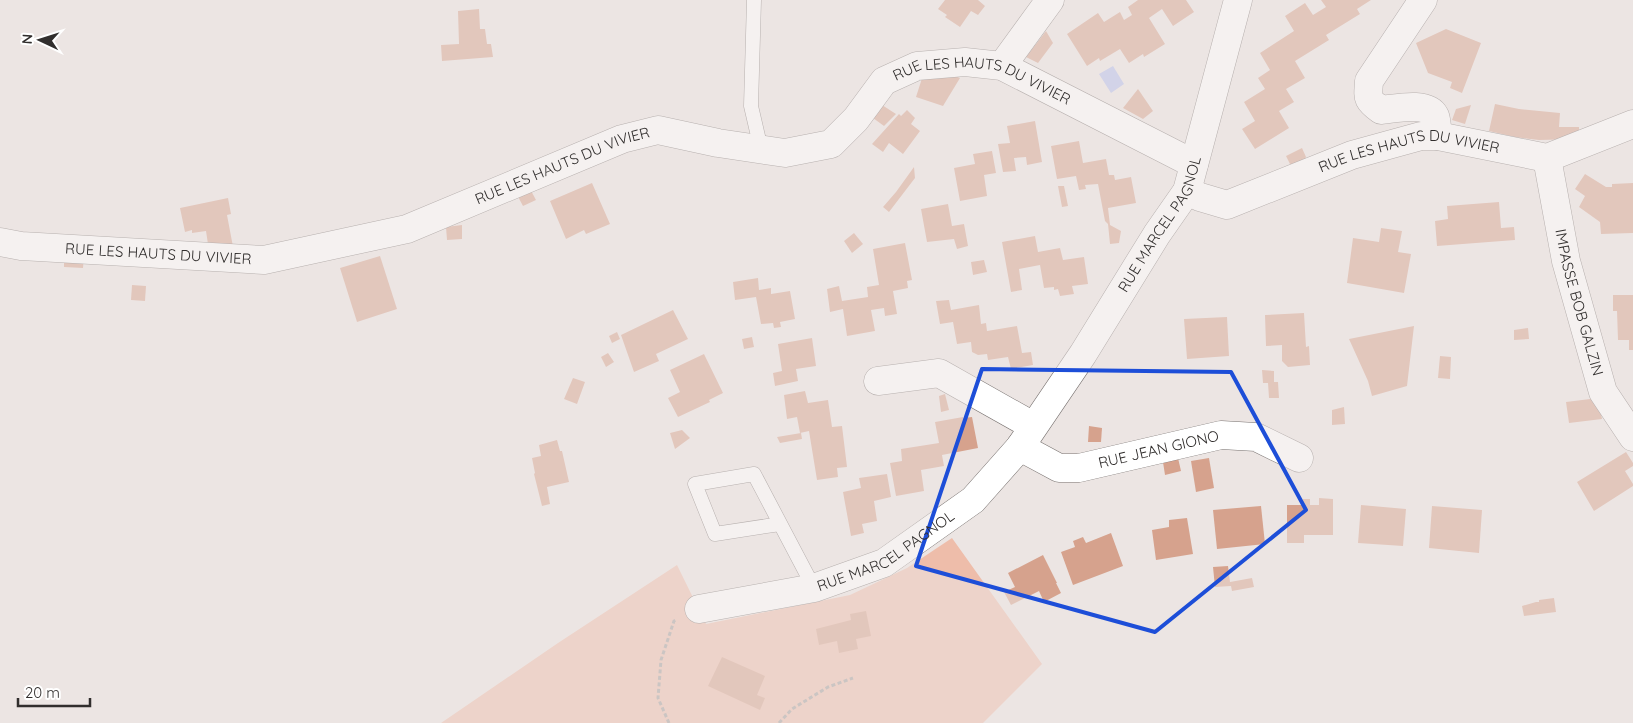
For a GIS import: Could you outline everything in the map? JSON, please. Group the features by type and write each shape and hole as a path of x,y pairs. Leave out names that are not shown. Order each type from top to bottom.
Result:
{"street":[{"path":"1002,66 1050,0"},
{"name":"RUE MARCEL PAGNOL","path":"699,609 814,588 884,563 973,500 1026,436 1083,354 1157,234 1187,191 1238,0"},
{"path":"1423,0 1369,81 1368,95 1370,102 1381,110 1416,106 1428,109 1434,115 1438,136"},
{"name":"RUE LES HAUTS DU VIVIER","path":"0,242 21,246 264,260 407,229 622,138 658,130 718,144 785,153 831,144 856,120 884,80 917,66 965,62 1002,66 1194,164"},
{"path":"1547,158 1633,124"},
{"name":"RUE LES HAUTS DU VIVIER","path":"1187,191 1200,197 1227,204 1352,155 1421,136 1438,136 1547,158"},
{"name":"IMPASSE BOB GALZIN","path":"1547,158 1566,261 1603,392 1633,437"},
{"path":"878,381 938,373 1026,436"},
{"name":"RUE JEAN GIONO","path":"1026,436 1059,468 1079,468 1221,435 1256,437 1299,458"}],"lane":[{"path":"754,0 750,106 761,150"},
{"path":"780,524 715,534 695,484 754,474 814,588"}],"path":[{"path":"670,723 658,698 662,660 674,621 699,609"},
{"path":"780,723 792,709 828,687 854,678"}],"highlighted area":[{"path":"982,369 1231,372 1306,510 1155,632 916,566"}],"shaded area":[{"path":"952,538 1042,664 983,723 441,723 677,565 706,624 850,595 907,568"}],"water":[{"path":"1113,66 1124,84 1111,93 1099,74"}],"building":[{"path":"945,0 978,0 985,6 978,15 971,11 960,27 945,17 947,15 938,9"},
{"path":"1138,0 1186,0 1194,12 1173,26 1162,9 1149,18 1165,44 1144,57 1143,54 1129,63 1120,49 1100,61 1099,58 1087,66 1067,34 1098,13 1104,22 1120,12 1124,20 1132,15 1128,7"},
{"path":"1321,0 1371,0 1357,9 1360,14 1326,35 1329,40 1295,61 1305,78 1286,89 1294,102 1279,111 1289,128 1255,149 1242,129 1255,121 1244,102 1265,89 1258,78 1270,70 1260,53 1294,31 1285,16 1305,3 1313,15 1326,7"},
{"path":"479,9 480,29 485,29 487,44 491,44 493,57 442,61 441,45 459,44 458,11"},
{"path":"1446,29 1481,43 1462,93 1450,88 1452,82 1428,73 1416,43"},
{"path":"1046,31 1053,43 1038,63 1026,57"},
{"path":"924,72 947,73 960,78 943,106 916,97"},
{"path":"1138,89 1153,111 1143,119 1123,108"},
{"path":"1495,104 1519,109 1560,113 1559,127 1579,127 1579,139 1539,140 1489,131"},
{"path":"882,105 896,114 884,126 873,118"},
{"path":"1471,105 1465,124 1452,120 1456,109"},
{"path":"907,110 915,118 911,124 920,131 903,154 889,143 883,152 872,144 899,114 901,116"},
{"path":"1035,121 1042,162 1027,165 1026,157 1014,158 1016,171 1003,172 998,144 1010,143 1007,126"},
{"path":"1079,141 1083,163 1106,159 1109,175 1114,175 1115,180 1131,177 1136,203 1108,208 1110,225 1121,231 1119,243 1110,244 1108,224 1105,221 1098,184 1085,185 1086,189 1079,190 1076,176 1057,179 1051,146"},
{"path":"1302,148 1305,159 1291,166 1286,156"},
{"path":"992,151 996,173 984,175 987,196 960,201 954,168 975,164 973,154"},
{"path":"914,167 915,178 889,212 883,207"},
{"path":"1585,174 1606,187 1612,187 1612,184 1633,183 1633,233 1601,234 1600,222 1579,207 1585,196 1575,189"},
{"path":"592,183 610,224 586,234 584,230 566,239 550,201"},
{"path":"1058,186 1064,186 1068,206 1062,207"},
{"path":"529,187 536,200 523,206 516,193"},
{"path":"228,198 231,214 227,215 234,252 209,251 206,231 192,233 192,230 185,232 180,208"},
{"path":"1499,202 1501,228 1514,227 1515,240 1437,246 1435,221 1448,219 1447,206"},
{"path":"948,204 952,226 964,224 968,246 957,249 954,239 927,242 921,209"},
{"path":"462,225 462,239 447,240 446,227"},
{"path":"1381,228 1402,231 1398,252 1411,254 1404,293 1347,283 1353,238 1379,242"},
{"path":"854,233 863,244 852,253 844,241"},
{"path":"1035,236 1038,252 1060,248 1063,260 1084,257 1088,284 1072,286 1074,294 1060,296 1058,289 1054,290 1054,287 1044,288 1040,265 1019,269 1022,290 1011,292 1002,242"},
{"path":"905,243 912,280 907,281 908,288 893,291 897,314 885,316 884,308 871,310 875,331 847,336 843,309 830,312 827,289 839,286 842,301 868,297 867,287 879,285 873,249"},
{"path":"64,256 84,256 83,268 64,267"},
{"path":"380,256 397,309 357,322 340,268"},
{"path":"984,260 987,272 973,275 971,262"},
{"path":"758,278 759,290 771,288 771,294 790,291 795,319 780,322 781,327 774,328 773,323 761,324 756,297 735,300 733,282"},
{"path":"132,285 146,286 145,301 131,300"},
{"path":"1613,295 1633,295 1633,350 1629,350 1629,340 1618,340 1617,311 1613,311"},
{"path":"949,300 951,310 979,305 981,324 986,323 987,331 1017,326 1022,353 1031,352 1033,365 1011,369 1008,357 988,360 987,354 978,355 972,352 971,342 957,344 953,322 940,324 936,301"},
{"path":"673,310 688,339 656,354 659,361 634,372 621,335"},
{"path":"1304,313 1306,347 1309,346 1310,365 1288,367 1282,361 1282,345 1266,346 1265,315"},
{"path":"1227,317 1229,356 1187,359 1184,319"},
{"path":"1414,326 1407,386 1372,396 1368,381 1349,339"},
{"path":"1528,328 1529,339 1514,340 1514,330"},
{"path":"617,332 620,339 612,343 609,336"},
{"path":"752,337 754,347 744,349 742,339"},
{"path":"812,338 816,366 796,369 798,381 775,386 773,373 782,371 778,344"},
{"path":"608,353 614,362 606,367 601,357"},
{"path":"704,354 723,393 709,400 710,402 678,417 668,398 680,392 670,370"},
{"path":"1440,356 1451,357 1450,379 1438,378"},
{"path":"1262,370 1274,371 1274,382 1278,382 1279,398 1269,398 1268,383 1263,383"},
{"path":"573,378 585,382 577,404 564,399"},
{"path":"805,391 808,403 828,400 832,427 842,426 847,467 837,468 838,477 817,480 809,431 800,433 797,417 787,419 784,395"},
{"path":"945,394 949,410 941,412 939,396"},
{"path":"1598,398 1602,419 1569,423 1566,402"},
{"path":"1344,407 1345,424 1332,425 1332,410"},
{"path":"972,417 978,448 942,455 944,466 921,470 924,491 896,496 890,463 902,461 901,449 939,443 935,422"},
{"path":"1089,426 1102,428 1101,442 1088,442"},
{"path":"682,430 690,438 675,449 670,433"},
{"path":"801,433 802,439 780,443 777,437"},
{"path":"557,440 560,451 562,451 569,482 547,487 550,504 542,506 532,458 541,456 539,445"},
{"path":"1626,452 1633,466 1625,471 1633,486 1594,511 1577,482"},
{"path":"1178,458 1181,471 1165,475 1163,462"},
{"path":"1209,458 1214,488 1196,492 1191,461"},
{"path":"887,474 891,497 874,501 877,521 862,524 864,533 851,536 843,492 861,488 859,478"},
{"path":"1319,498 1333,499 1333,535 1304,535 1304,543 1287,543 1287,505 1303,505 1303,499 1310,499 1310,505 1319,505"},
{"path":"1361,505 1406,509 1403,546 1358,543"},
{"path":"1261,506 1265,544 1217,549 1213,510"},
{"path":"1432,506 1482,510 1479,553 1429,548"},
{"path":"1187,518 1193,554 1156,560 1152,530 1169,527 1169,520"},
{"path":"1111,533 1123,566 1073,585 1061,552 1075,547 1073,541 1083,537 1086,543"},
{"path":"1043,555 1061,593 1044,602 1039,591 1011,605 1004,592 1015,587 1008,573"},
{"path":"1228,566 1230,582 1252,578 1254,587 1232,591 1231,586 1215,587 1213,567"},
{"path":"1554,598 1556,612 1524,616 1522,606 1539,602 1539,600"},
{"path":"866,611 871,636 856,639 858,649 839,653 837,641 819,645 816,629 851,620 850,614"},
{"path":"722,657 765,676 757,695 765,698 760,710 708,686"}]}
